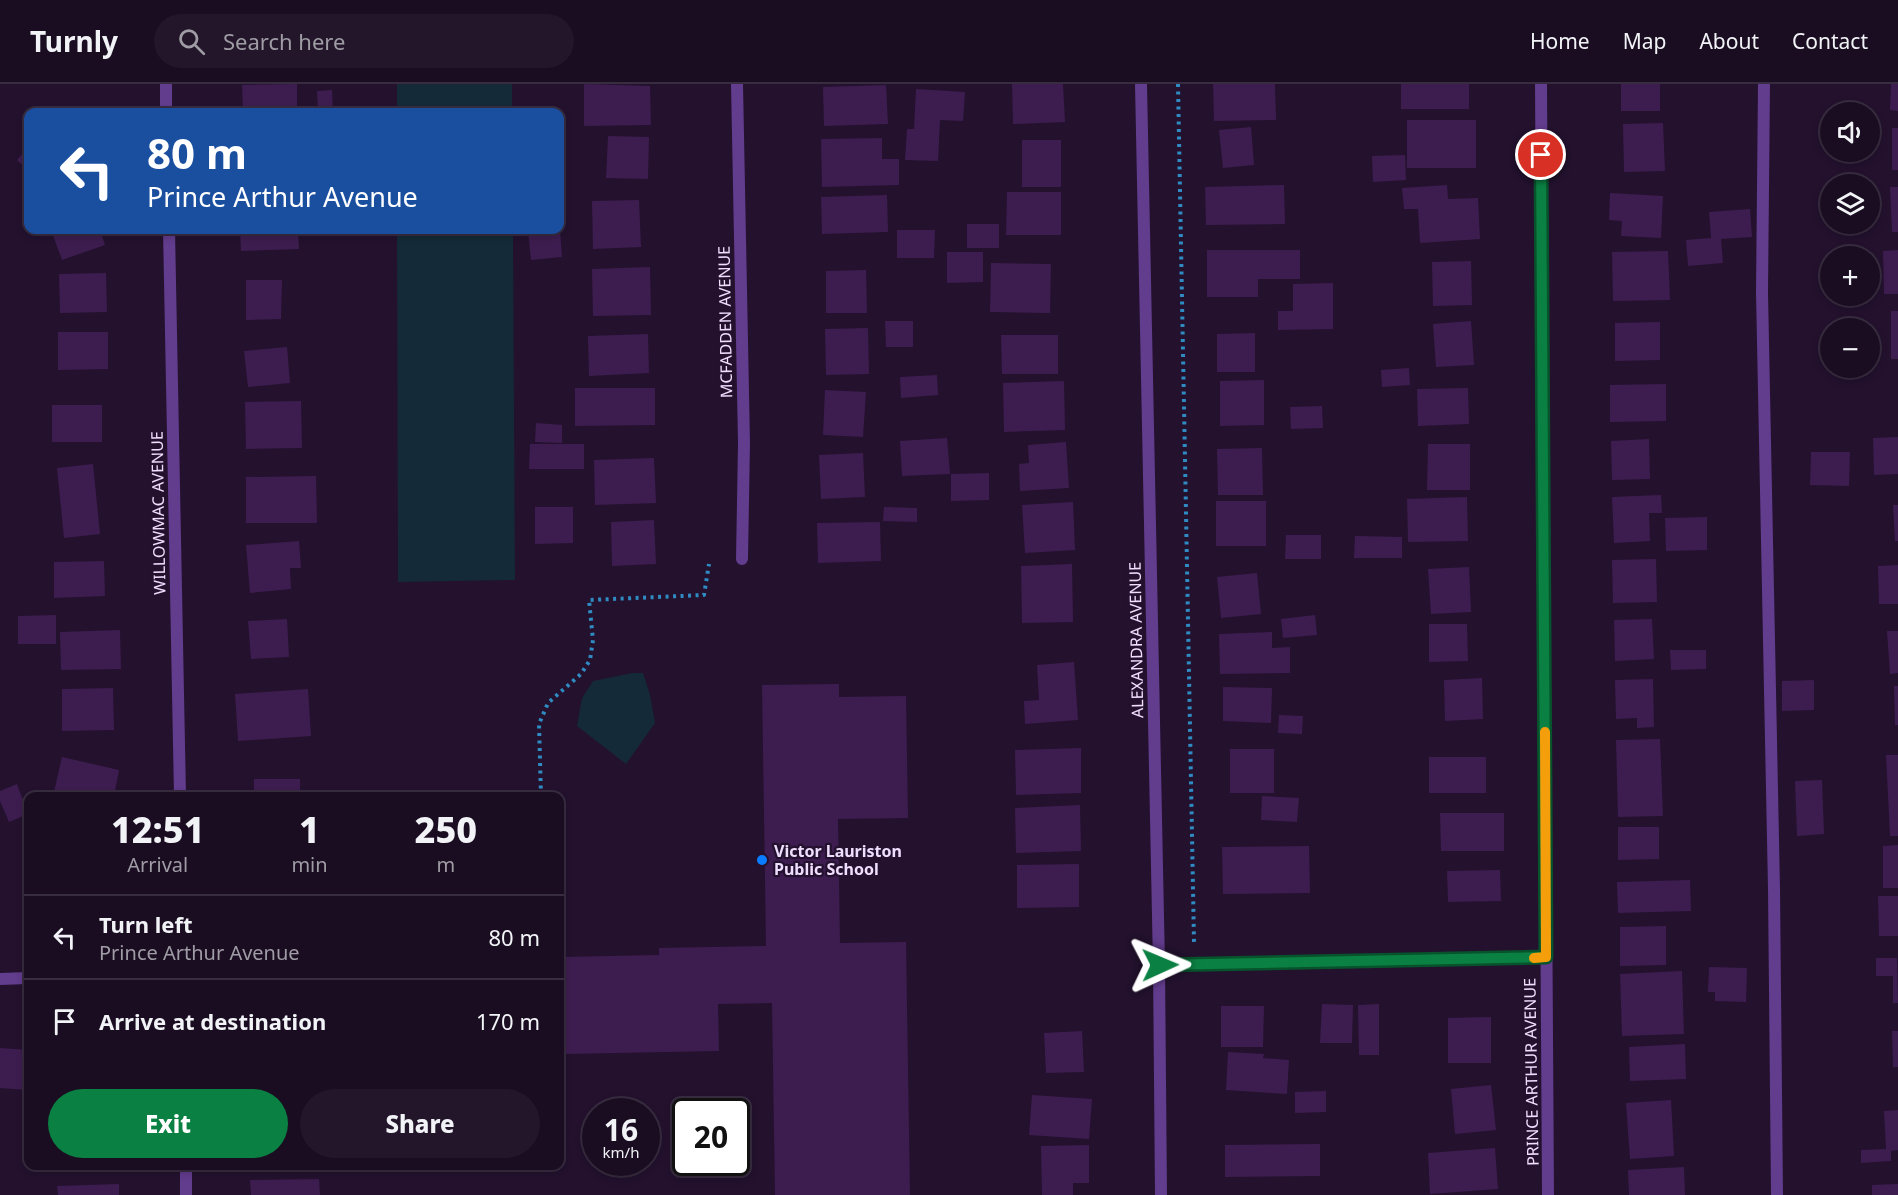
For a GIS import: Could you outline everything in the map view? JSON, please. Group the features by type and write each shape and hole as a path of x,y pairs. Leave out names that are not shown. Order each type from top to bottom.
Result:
{"street":[{"path":"166,84 166,108"},
{"name":"MCFADDEN AVENUE","path":"737,84 744,443 742,559"},
{"name":"ALEXANDRA AVENUE","path":"1141,84 1160,965 1161,1195"},
{"name":"PRINCE ARTHUR AVENUE","path":"1541,84 1548,1195"},
{"path":"1764,84 1762,292 1777,1195"},
{"name":"WILLOWMAC AVENUE","path":"169,234 180,792"},
{"path":"1160,965 1546,957"},
{"path":"0,979 24,978"},
{"path":"186,1170 186,1195"}],"path":[{"path":"1178,84 1194,942"},
{"path":"541,792 539,724 548,703 581,674 590,660 593,640 589,600 704,595 709,564"}],"shaded area":[{"path":"397,84 512,84 512,108 397,108"},
{"path":"397,234 513,234 515,580 398,582"},
{"path":"643,673 655,723 626,764 577,726 582,698 593,681"}],"building":[{"path":"297,84 297,108 243,108 242,85"},
{"path":"584,84 650,86 651,125 584,126"},
{"path":"1012,84 1063,84 1065,122 1013,124"},
{"path":"1213,84 1275,84 1276,120 1214,121"},
{"path":"1401,84 1469,84 1469,109 1401,109"},
{"path":"1621,84 1660,84 1660,111 1621,111"},
{"path":"1891,84 1898,84 1898,111 1890,110"},
{"path":"886,85 888,124 824,126 823,87"},
{"path":"916,89 965,92 963,121 940,120 938,161 905,160 907,129 914,129"},
{"path":"332,90 333,108 318,108 317,91"},
{"path":"1407,120 1476,120 1476,168 1407,168"},
{"path":"1663,123 1665,171 1624,172 1623,124"},
{"path":"1251,127 1254,165 1223,168 1219,130"},
{"path":"1892,128 1898,128 1898,170 1892,170"},
{"path":"608,136 649,137 648,179 606,178"},
{"path":"882,138 882,159 899,159 899,185 822,187 821,139"},
{"path":"1022,140 1061,140 1061,187 1022,187"},
{"path":"24,152 24,166 17,160"},
{"path":"1405,155 1406,180 1373,182 1372,156"},
{"path":"1284,185 1285,224 1206,225 1205,187"},
{"path":"1447,185 1448,199 1478,198 1480,239 1420,243 1418,209 1404,209 1402,188"},
{"path":"1890,187 1898,187 1898,232 1892,232"},
{"path":"1007,192 1061,192 1061,235 1006,235"},
{"path":"1610,193 1663,196 1661,238 1621,236 1622,221 1609,220"},
{"path":"887,195 888,232 822,234 821,197"},
{"path":"639,200 641,247 593,249 592,201"},
{"path":"1750,209 1752,237 1721,239 1723,263 1688,266 1686,240 1711,238 1709,212"},
{"path":"967,224 999,224 999,248 967,248"},
{"path":"897,230 935,230 934,258 897,258"},
{"path":"52,234 101,234 105,245 62,260"},
{"path":"240,234 298,234 299,249 241,251"},
{"path":"528,234 560,234 562,257 531,260"},
{"path":"1207,250 1300,250 1300,279 1258,279 1258,297 1207,297"},
{"path":"1898,250 1898,294 1884,294 1883,251"},
{"path":"1668,251 1670,300 1613,301 1612,252"},
{"path":"947,252 983,252 983,282 947,283"},
{"path":"1471,261 1472,305 1433,306 1432,262"},
{"path":"991,263 1051,264 1050,313 990,312"},
{"path":"650,267 651,315 593,316 592,269"},
{"path":"866,270 867,313 826,313 826,271"},
{"path":"106,273 107,312 60,313 59,274"},
{"path":"246,280 282,280 281,319 246,320"},
{"path":"1333,283 1333,329 1278,330 1278,311 1293,311 1293,284"},
{"path":"1891,311 1898,311 1898,359 1891,359"},
{"path":"885,321 913,321 913,347 886,347"},
{"path":"1471,321 1474,365 1436,367 1433,324"},
{"path":"1660,322 1660,360 1615,361 1615,323"},
{"path":"868,328 869,374 826,375 825,329"},
{"path":"58,332 108,332 108,369 58,370"},
{"path":"1255,333 1255,372 1217,372 1217,334"},
{"path":"648,334 649,373 589,376 588,336"},
{"path":"1001,335 1058,335 1058,374 1002,374"},
{"path":"287,347 290,383 248,387 244,351"},
{"path":"1409,368 1410,385 1382,387 1381,370"},
{"path":"937,375 938,395 901,398 900,377"},
{"path":"1264,380 1264,425 1220,426 1220,381"},
{"path":"1064,381 1065,430 1004,432 1003,383"},
{"path":"1666,384 1666,421 1610,422 1610,385"},
{"path":"575,388 655,388 655,425 575,426"},
{"path":"1468,388 1469,424 1418,426 1417,389"},
{"path":"825,390 866,392 863,437 823,435"},
{"path":"301,401 302,448 246,449 245,402"},
{"path":"52,405 102,405 102,442 52,442"},
{"path":"1322,406 1323,428 1291,429 1290,407"},
{"path":"536,423 562,425 562,443 535,442"},
{"path":"1898,437 1898,474 1874,475 1873,438"},
{"path":"947,438 950,474 902,476 900,441"},
{"path":"1649,439 1650,479 1612,480 1611,441"},
{"path":"1066,442 1069,488 1020,491 1019,464 1029,463 1028,445"},
{"path":"530,444 584,444 584,469 529,469"},
{"path":"1428,444 1470,444 1470,490 1427,490"},
{"path":"1262,448 1263,495 1218,495 1217,449"},
{"path":"1811,452 1850,452 1849,486 1810,485"},
{"path":"863,453 865,497 821,499 819,455"},
{"path":"654,458 656,503 595,505 594,460"},
{"path":"93,464 100,534 64,538 57,468"},
{"path":"989,473 989,500 951,501 951,474"},
{"path":"316,476 317,523 246,523 246,477"},
{"path":"1661,495 1662,513 1649,513 1650,541 1614,543 1612,497"},
{"path":"1467,497 1468,541 1408,542 1407,499"},
{"path":"1216,501 1266,501 1266,546 1216,546"},
{"path":"1073,502 1075,550 1025,553 1022,505"},
{"path":"1893,505 1898,505 1898,541 1895,541"},
{"path":"535,507 573,507 573,543 535,544"},
{"path":"884,507 917,508 917,522 883,521"},
{"path":"1707,517 1707,550 1666,551 1665,518"},
{"path":"654,520 656,564 612,566 611,522"},
{"path":"880,522 881,561 818,563 817,523"},
{"path":"1286,535 1321,535 1321,559 1285,559"},
{"path":"1355,536 1402,537 1402,558 1354,558"},
{"path":"299,541 301,568 290,568 291,589 250,593 246,545"},
{"path":"1656,559 1657,602 1613,603 1612,560"},
{"path":"104,561 105,596 54,598 54,562"},
{"path":"1072,564 1073,622 1022,623 1021,566"},
{"path":"1898,565 1898,604 1879,604 1878,566"},
{"path":"1469,567 1471,612 1431,614 1428,569"},
{"path":"1257,573 1261,614 1221,618 1217,577"},
{"path":"56,615 56,644 18,644 18,616"},
{"path":"1315,615 1317,635 1283,638 1281,619"},
{"path":"287,619 289,657 251,659 248,621"},
{"path":"1652,619 1654,659 1615,661 1614,620"},
{"path":"1429,624 1467,624 1468,661 1429,662"},
{"path":"120,630 121,669 61,670 60,632"},
{"path":"1887,631 1898,631 1898,673 1890,674"},
{"path":"1272,632 1272,648 1290,647 1290,673 1220,674 1219,634"},
{"path":"1670,650 1706,650 1706,669 1671,670"},
{"path":"1074,662 1078,720 1025,724 1024,701 1039,700 1037,665"},
{"path":"1482,678 1483,719 1445,721 1444,680"},
{"path":"1653,679 1654,727 1637,728 1637,718 1616,719 1615,680"},
{"path":"1814,680 1814,710 1782,711 1782,681"},
{"path":"839,684 839,697 906,696 908,818 838,819 840,943 906,942 910,1195 775,1195 772,1003 718,1004 719,1051 564,1054 564,957 659,955 659,948 766,946 762,685"},
{"path":"1894,686 1898,686 1898,725 1895,725"},
{"path":"1223,687 1272,688 1271,723 1223,721"},
{"path":"113,688 114,730 62,731 62,689"},
{"path":"308,689 311,736 238,741 235,694"},
{"path":"1279,715 1303,716 1302,734 1278,733"},
{"path":"1660,739 1663,816 1618,817 1616,740"},
{"path":"1081,748 1081,793 1016,795 1015,750"},
{"path":"1230,749 1274,749 1274,793 1230,793"},
{"path":"1886,755 1898,755 1898,836 1890,836"},
{"path":"62,757 119,770 115,792 54,792"},
{"path":"1429,757 1486,757 1486,793 1429,793"},
{"path":"254,779 300,779 300,792 254,792"},
{"path":"1822,780 1824,834 1797,836 1795,781"},
{"path":"17,784 24,803 24,816 9,822 0,801 0,791"},
{"path":"1262,796 1299,798 1297,822 1261,820"},
{"path":"1080,805 1081,851 1016,853 1015,808"},
{"path":"1440,813 1504,813 1504,851 1441,851"},
{"path":"1618,827 1659,827 1659,859 1618,860"},
{"path":"1898,845 1898,888 1883,888 1883,846"},
{"path":"1309,846 1310,893 1223,894 1222,847"},
{"path":"1079,864 1079,907 1017,908 1017,865"},
{"path":"1500,870 1501,901 1448,902 1447,871"},
{"path":"1690,880 1691,911 1618,913 1617,882"},
{"path":"1878,896 1898,896 1898,936 1879,936"},
{"path":"1666,926 1666,965 1620,966 1620,927"},
{"path":"1876,958 1897,958 1898,1003 1893,1003 1893,976 1876,976"},
{"path":"1709,967 1747,968 1746,1002 1715,1001 1715,992 1708,992"},
{"path":"1682,971 1684,1034 1622,1036 1620,974"},
{"path":"1322,1004 1353,1005 1352,1043 1320,1043"},
{"path":"1379,1004 1379,1055 1359,1055 1358,1005"},
{"path":"1221,1006 1264,1006 1263,1047 1221,1047"},
{"path":"1491,1017 1491,1063 1448,1063 1448,1018"},
{"path":"1082,1031 1084,1072 1046,1073 1044,1033"},
{"path":"1892,1031 1898,1031 1898,1067 1893,1067"},
{"path":"1685,1044 1686,1079 1630,1081 1629,1047"},
{"path":"0,1048 24,1050 24,1090 0,1088"},
{"path":"1228,1052 1264,1054 1263,1058 1289,1060 1287,1094 1226,1090"},
{"path":"1491,1085 1496,1130 1455,1134 1451,1089"},
{"path":"1326,1091 1326,1112 1295,1113 1295,1092"},
{"path":"1032,1095 1092,1099 1089,1139 1029,1135"},
{"path":"1671,1100 1674,1156 1630,1159 1626,1103"},
{"path":"1898,1110 1898,1150 1891,1151 1891,1161 1861,1163 1861,1150 1886,1149 1884,1111"},
{"path":"1320,1144 1320,1176 1225,1177 1225,1145"},
{"path":"1089,1145 1089,1183 1073,1183 1073,1195 1042,1195 1041,1146"},
{"path":"1495,1148 1498,1189 1430,1194 1428,1153"},
{"path":"1684,1167 1685,1195 1629,1195 1628,1170"},
{"path":"319,1179 320,1195 251,1195 250,1180"},
{"path":"119,1184 119,1195 58,1195 57,1186"},
{"path":"1898,1184 1898,1195 1872,1195 1872,1185"}],"slow traffic":[{"path":"1534,958 1546,957 1545,732"}],"place":[{"name":"Victor Lauriston Public School","path":"762,860"}],"route":[{"path":"1160,965 1546,957 1541,155"}]}
